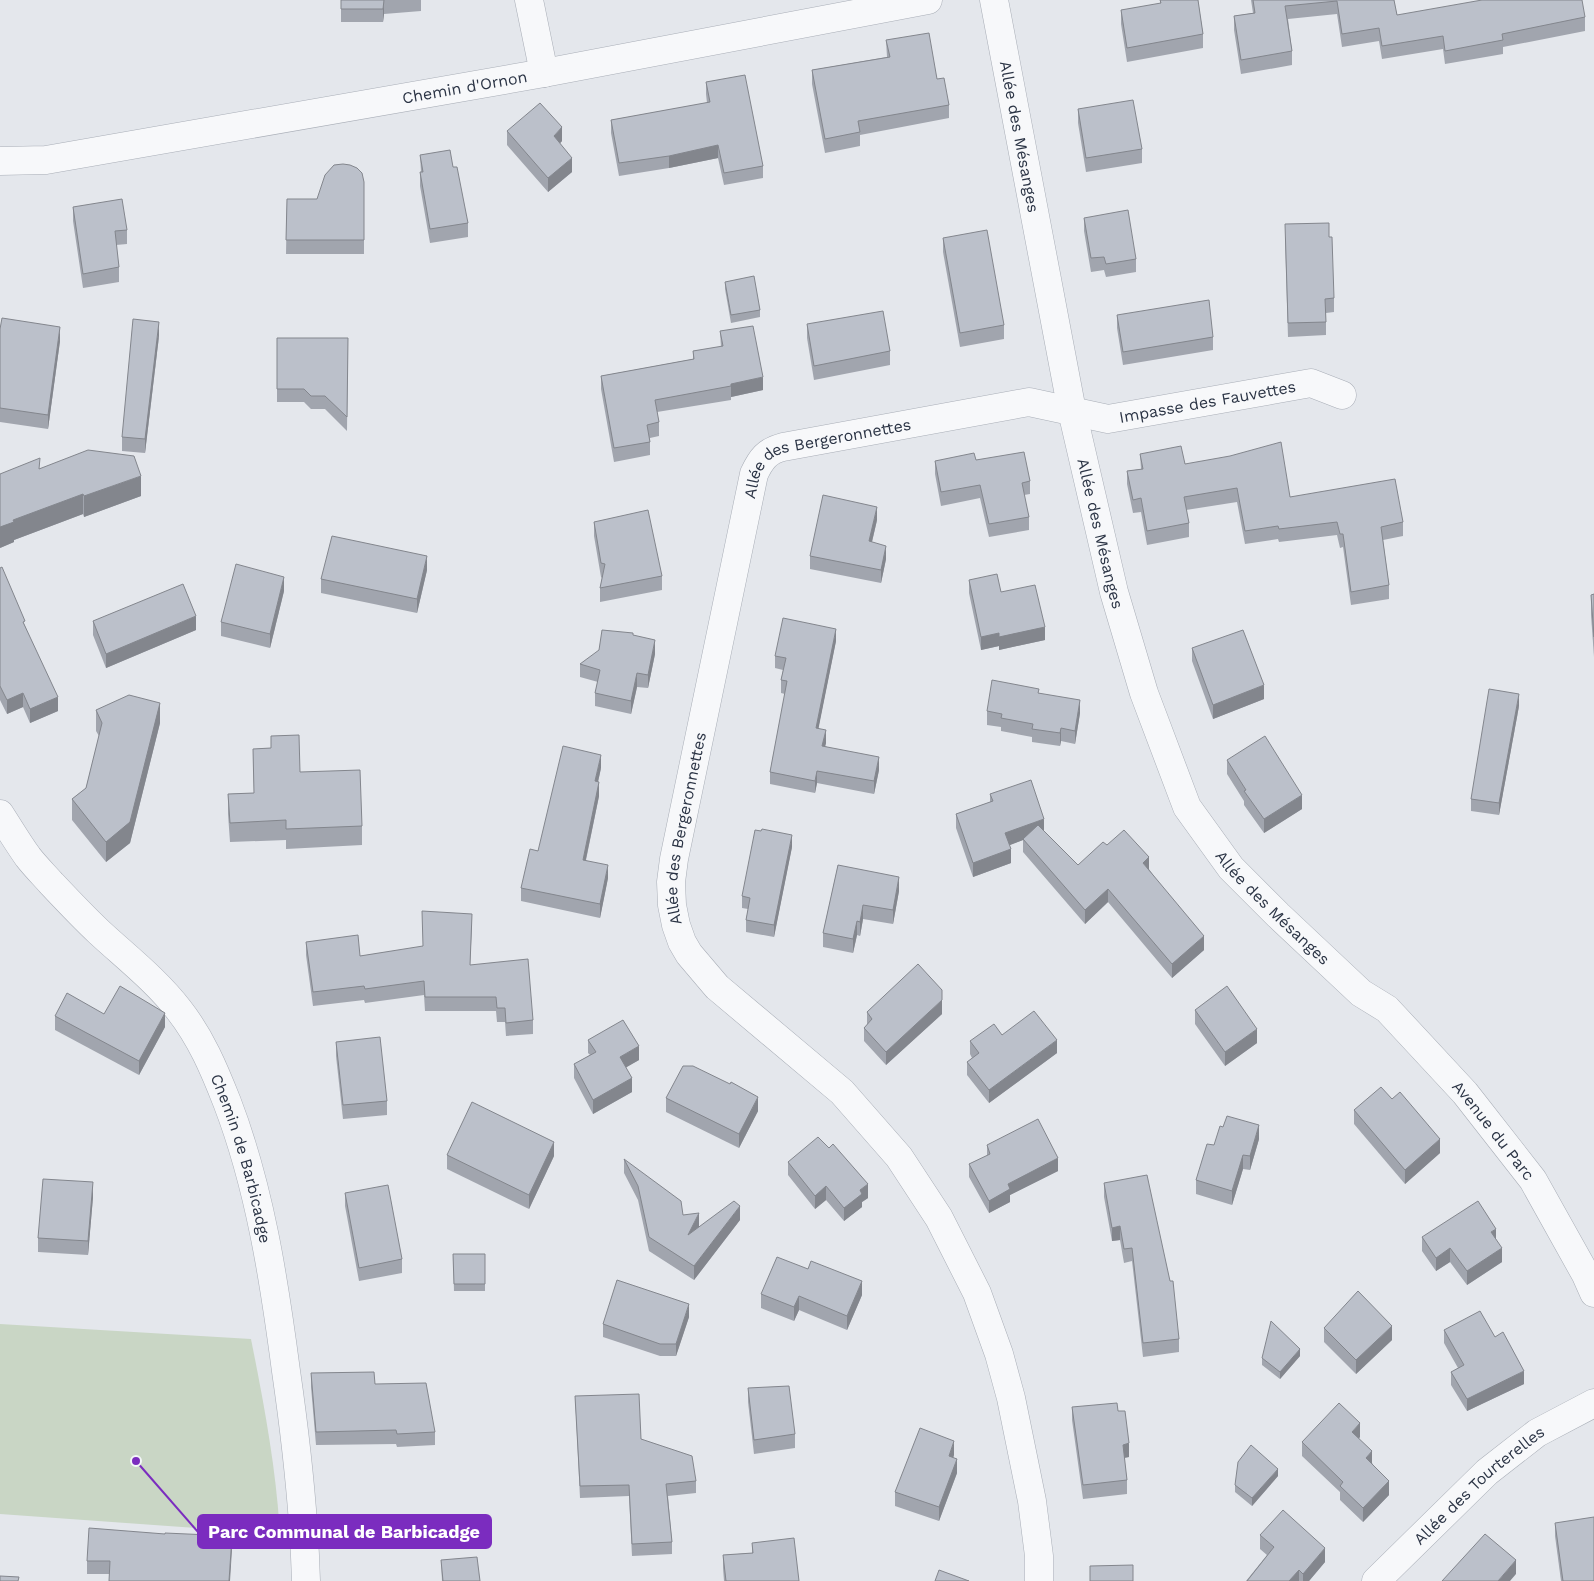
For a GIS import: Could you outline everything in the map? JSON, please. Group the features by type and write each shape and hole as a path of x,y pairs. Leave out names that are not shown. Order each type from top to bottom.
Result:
{"street":[{"path":"529,0 544,73"},
{"name":"Chemin d'Ornon","path":"0,161 46,160 544,73 928,0"},
{"name":"Allée des Mésanges","path":"994,0 1072,411 1117,601 1144,693 1187,807 1231,868 1278,915 1361,992"},
{"name":"Impasse des Fauvettes","path":"1072,411 1108,419 1311,383 1342,395"},
{"name":"Allée des Bergeronnettes","path":"1040,1581 1032,1501 1011,1398 977,1293 939,1218 898,1157 842,1092 735,1004 702,971 682,942 676,925 672,905 671,882 674,859 754,474 759,462 774,449 783,447 1029,402 1072,411"},
{"name":"Chemin de Barbicadge","path":"0,814 29,858 55,887 99,932 165,994 179,1010 199,1038 214,1070 237,1129 252,1176 264,1233 281,1328 290,1402 298,1470 306,1581"},
{"name":"Avenue du Parc","path":"1361,992 1387,1009 1465,1093 1533,1180 1594,1293"},
{"name":"Allée des Tourterelles","path":"1376,1581 1487,1472 1537,1433 1594,1403"}],"green space":[{"path":"0,1324 251,1339 265,1412 280,1534 0,1514"}],"building":[{"path":"341,0 384,0 383,9 341,9"},
{"path":"1160,0 1198,0 1203,34 1127,48 1121,10 1161,3"},
{"path":"1253,0 1394,0 1397,15 1482,0 1582,0 1585,17 1502,34 1503,40 1445,51 1443,36 1382,46 1379,28 1342,34 1337,1 1285,6 1292,51 1241,60 1234,16 1255,13"},
{"path":"929,33 937,79 944,78 949,105 858,121 860,132 825,139 812,70 890,57 886,40"},
{"path":"745,75 763,166 724,173 718,145 669,156 619,163 611,120 710,102 706,82"},
{"path":"1133,100 1142,149 1086,158 1078,109"},
{"path":"540,103 562,127 554,136 572,158 548,178 507,131"},
{"path":"450,150 453,167 457,167 468,223 430,229 420,172 423,172 420,155"},
{"path":"343,164 357,168 362,173 364,182 364,240 286,240 287,199 317,199 325,175 334,165"},
{"path":"122,199 127,230 115,231 119,267 83,274 73,207"},
{"path":"1128,210 1136,259 1106,264 1104,257 1091,258 1084,218"},
{"path":"1329,223 1329,237 1332,237 1334,298 1325,299 1326,322 1288,323 1285,224"},
{"path":"987,230 1004,325 960,333 943,238"},
{"path":"754,276 760,310 731,315 725,282"},
{"path":"1209,300 1213,337 1123,352 1117,315"},
{"path":"883,311 890,351 814,366 807,324"},
{"path":"2,318 60,327 48,415 0,408 0,329"},
{"path":"133,319 159,322 145,439 122,437"},
{"path":"753,326 763,377 731,384 731,386 655,400 659,422 647,425 650,442 614,448 601,376 694,359 693,351 723,346 720,331"},
{"path":"277,338 348,338 347,417 325,396 311,396 304,389 277,389"},
{"path":"1281,442 1290,497 1395,479 1403,522 1381,527 1389,585 1351,592 1343,534 1340,534 1337,522 1279,529 1278,526 1245,531 1237,488 1184,497 1189,523 1147,531 1141,498 1133,500 1127,471 1143,469 1140,454 1181,446 1185,464 1230,456"},
{"path":"88,450 134,456 141,476 84,496 83,494 13,520 14,522 0,527 0,474 40,458 39,469"},
{"path":"1024,452 1030,481 1022,483 1029,517 989,524 980,485 941,492 935,461 974,453 976,460"},
{"path":"823,495 877,507 869,541 886,546 881,570 810,556"},
{"path":"648,510 662,576 600,588 605,564 601,563 594,522"},
{"path":"332,536 427,556 417,599 321,579"},
{"path":"236,564 284,577 270,634 221,622"},
{"path":"2,567 25,621 23,622 58,697 30,709 23,693 7,700 0,686 0,568"},
{"path":"997,574 1001,592 1035,585 1045,627 999,637 999,633 981,637 969,580"},
{"path":"183,584 196,616 106,654 93,621"},
{"path":"1594,594 1594,637 1591,595"},
{"path":"783,618 836,629 816,728 826,730 822,746 879,757 874,781 817,771 815,781 770,772 787,681 781,680 786,658 775,656"},
{"path":"602,630 633,633 633,635 655,640 648,675 637,673 631,701 595,693 600,670 580,664 599,650"},
{"path":"1243,630 1264,685 1213,705 1192,648"},
{"path":"992,680 1039,689 1038,693 1080,700 1075,731 1061,728 1060,733 1032,729 1033,724 1001,718 1002,714 987,711"},
{"path":"1489,689 1519,694 1499,803 1471,799"},
{"path":"129,695 160,703 130,822 106,842 72,799 86,788 102,723 96,710"},
{"path":"299,735 300,772 360,770 362,826 286,829 286,820 230,823 228,794 254,793 253,749 271,748 271,736"},
{"path":"1265,736 1302,795 1264,819 1244,791 1246,790 1227,760"},
{"path":"563,746 601,755 595,781 599,782 583,860 608,865 600,904 521,888 530,849 538,851"},
{"path":"1031,780 1044,819 1005,833 1011,849 973,863 956,814 993,801 990,794"},
{"path":"1038,825 1078,865 1103,842 1107,845 1124,830 1149,857 1143,863 1204,936 1172,964 1108,889 1085,910 1023,839"},
{"path":"762,829 792,835 774,925 746,920 750,898 742,896 755,830 761,831"},
{"path":"838,865 899,877 893,910 863,905 860,922 857,921 853,939 823,933"},
{"path":"422,911 472,914 470,965 528,959 533,1020 506,1023 505,1008 497,1008 496,997 425,997 424,981 365,989 364,986 313,992 306,942 358,935 360,956 423,946"},
{"path":"918,964 942,990 942,1000 886,1052 864,1028 872,1019 867,1012"},
{"path":"120,986 165,1013 139,1061 55,1016 67,993 104,1014"},
{"path":"1227,986 1257,1029 1225,1052 1195,1010"},
{"path":"1034,1011 1057,1040 989,1090 967,1062 979,1053 970,1041 994,1024 1002,1035"},
{"path":"623,1020 639,1046 620,1057 632,1078 593,1100 574,1064 596,1052 588,1040"},
{"path":"380,1037 387,1101 343,1105 336,1042"},
{"path":"683,1066 693,1066 730,1084 731,1082 758,1097 739,1134 666,1098"},
{"path":"1381,1087 1392,1099 1400,1092 1440,1139 1405,1170 1354,1110"},
{"path":"472,1102 554,1142 529,1195 447,1155"},
{"path":"1227,1116 1259,1125 1250,1156 1243,1155 1232,1191 1196,1180 1207,1144 1214,1145 1220,1126 1223,1127"},
{"path":"1038,1119 1058,1158 1008,1184 1010,1189 989,1201 969,1164 990,1154 987,1145"},
{"path":"818,1137 829,1148 833,1144 868,1184 860,1190 862,1194 844,1208 826,1186 815,1196 788,1162"},
{"path":"624,1159 681,1201 683,1215 699,1213 688,1235 734,1201 740,1206 694,1266 649,1237 638,1186"},
{"path":"1147,1175 1170,1281 1173,1281 1179,1339 1143,1343 1132,1248 1124,1249 1120,1226 1112,1228 1104,1183"},
{"path":"43,1179 93,1182 88,1241 38,1238"},
{"path":"388,1185 402,1259 359,1268 345,1193"},
{"path":"1478,1201 1496,1229 1491,1232 1502,1248 1467,1271 1450,1248 1436,1258 1422,1237"},
{"path":"453,1254 485,1254 485,1284 454,1284"},
{"path":"777,1257 808,1269 811,1261 862,1281 847,1316 799,1296 794,1307 761,1294"},
{"path":"617,1280 689,1304 676,1344 660,1344 603,1324"},
{"path":"1358,1291 1392,1326 1356,1360 1324,1328"},
{"path":"1480,1311 1495,1337 1503,1332 1524,1371 1467,1399 1451,1372 1464,1365 1444,1330"},
{"path":"1271,1321 1300,1349 1280,1372 1262,1358"},
{"path":"374,1372 375,1384 426,1383 435,1432 397,1434 396,1430 316,1432 311,1373"},
{"path":"789,1386 795,1434 754,1440 748,1388"},
{"path":"639,1394 641,1439 692,1456 696,1481 666,1484 672,1542 632,1544 629,1485 580,1486 575,1396"},
{"path":"1117,1403 1118,1411 1125,1411 1129,1443 1123,1445 1127,1480 1083,1485 1072,1407"},
{"path":"1339,1403 1360,1423 1352,1432 1372,1451 1366,1458 1389,1481 1363,1508 1340,1486 1343,1482 1302,1442"},
{"path":"920,1428 954,1441 949,1456 957,1459 939,1507 895,1492"},
{"path":"1251,1445 1278,1469 1252,1498 1235,1485 1238,1462"},
{"path":"1283,1510 1325,1548 1303,1574 1299,1570 1289,1581 1247,1581 1274,1547 1260,1535"},
{"path":"1594,1517 1594,1581 1563,1581 1555,1523"},
{"path":"89,1528 165,1534 232,1536 229,1581 109,1581 110,1561 87,1561"},
{"path":"1485,1534 1516,1560 1498,1581 1442,1581"},
{"path":"794,1538 799,1581 726,1581 723,1555 753,1553 752,1543"},
{"path":"477,1557 480,1581 443,1581 441,1560"},
{"path":"1133,1565 1133,1581 1090,1581 1090,1566"},
{"path":"939,1570 969,1581 935,1581"},
{"path":"0,1576 19,1577 18,1581 0,1581"}],"place":[{"name":"Parc Communal de Barbicadge","path":"136,1461"}]}
